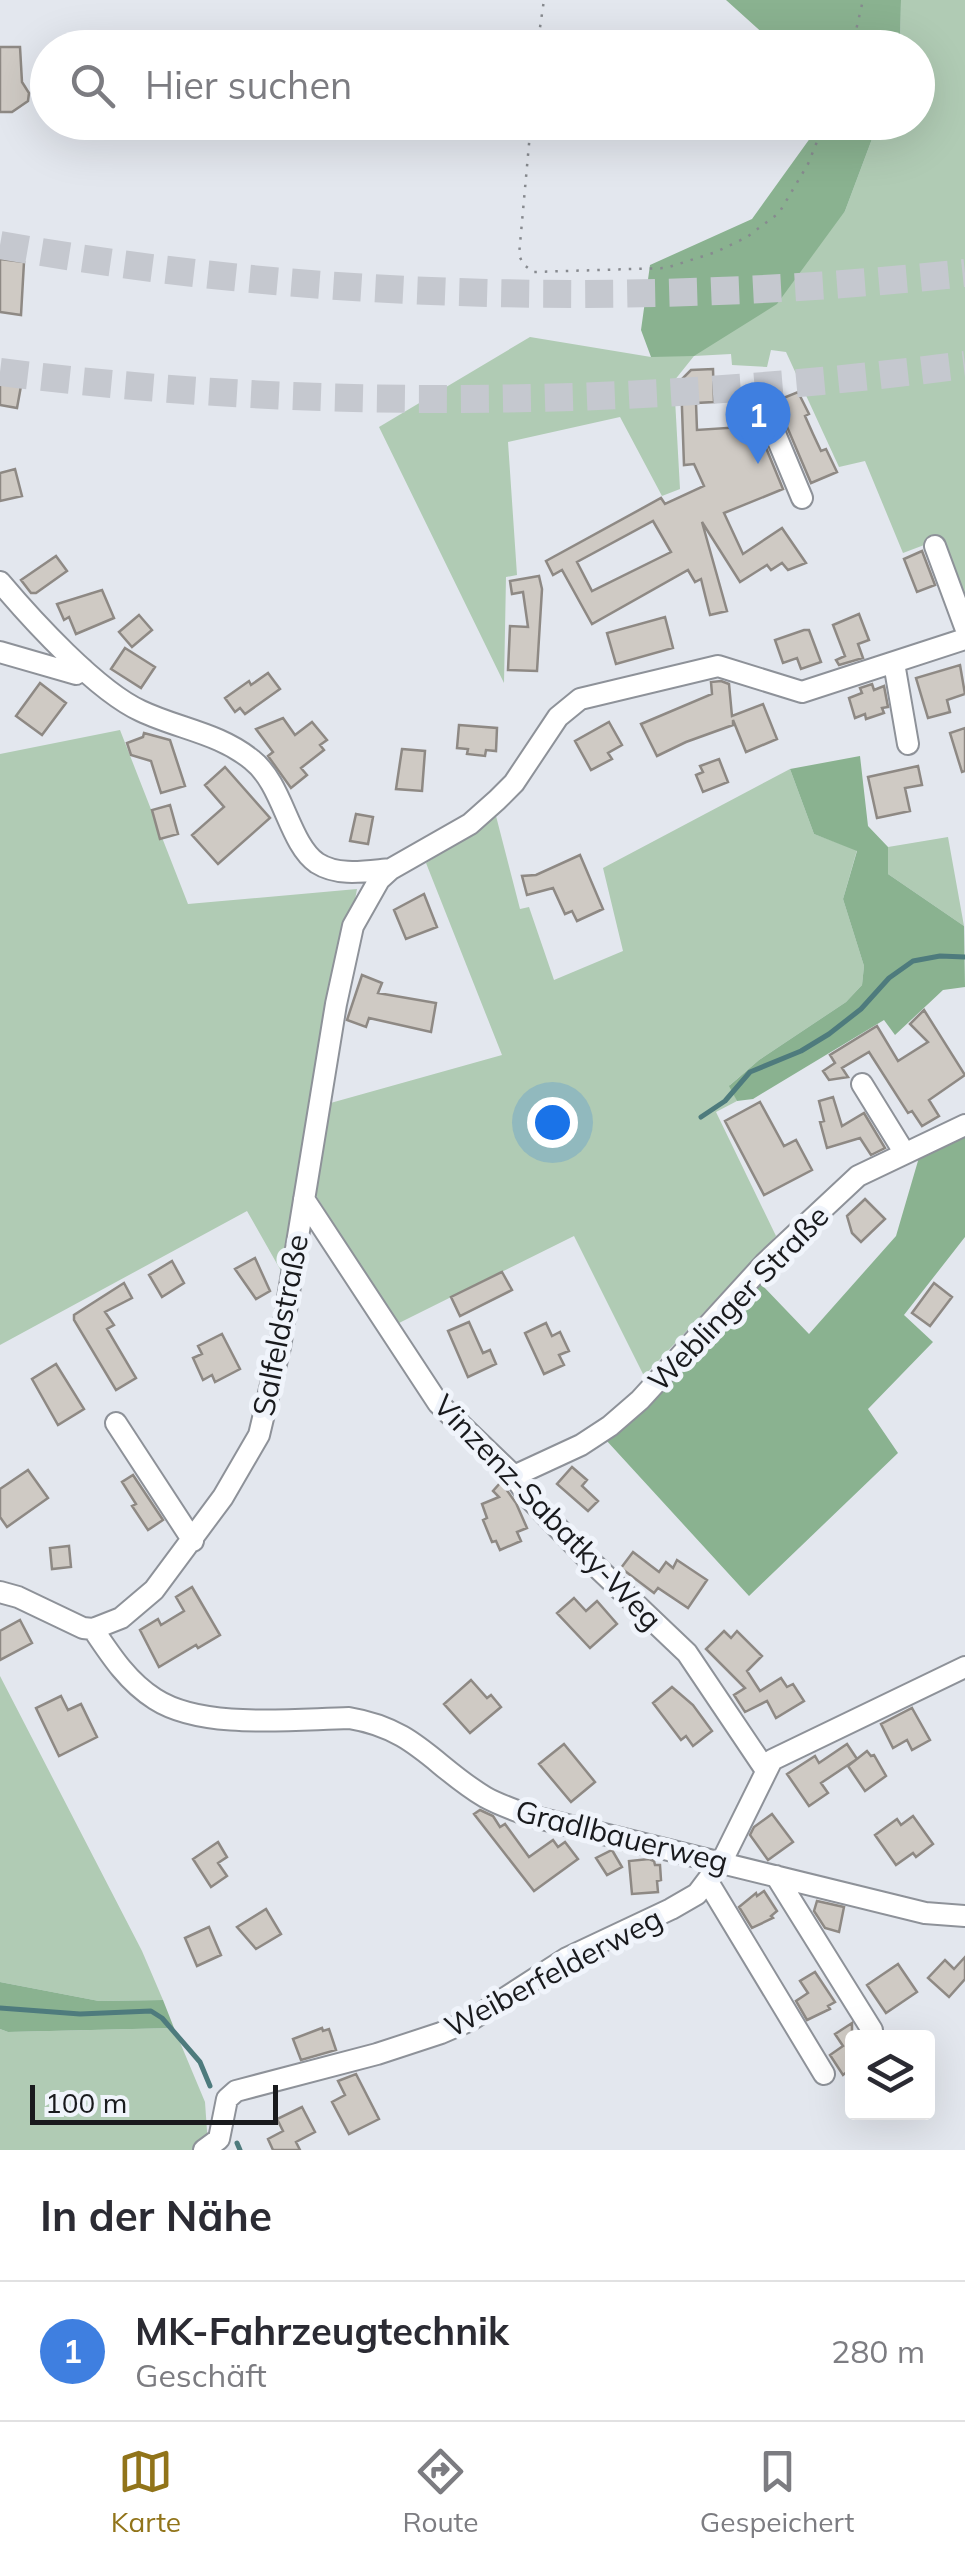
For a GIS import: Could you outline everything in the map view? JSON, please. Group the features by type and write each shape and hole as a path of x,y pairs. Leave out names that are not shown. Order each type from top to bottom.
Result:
{"street":[{"path":"761,400 802,498"},
{"path":"936,546 965,627"},
{"path":"0,582 83,669 76,674 0,652"},
{"name":"Salfeldstraße","path":"93,1630 137,1607 193,1541 237,1476 259,1434 280,1347 326,1058 353,926 372,892 391,869 470,824 497,800 514,782 558,717 580,699 718,666 802,692 965,639"},
{"path":"894,663 908,744"},
{"name":"Salfeldstraße","path":"83,669 137,710 230,744 256,762 314,861 346,873 391,869"},
{"path":"862,1084 904,1152"},
{"name":"Weblinger Straße","path":"514,1476 580,1445 640,1400 765,1263 858,1176 965,1125"},
{"name":"Vinzenz-Sabatky-Weg","path":"304,1199 438,1403 514,1476 530,1499 583,1554 687,1654 766,1769"},
{"path":"116,1423 193,1541"},
{"path":"0,1592 72,1625 93,1630"},
{"name":"Gradlbauerweg","path":"93,1630 121,1670 159,1702 219,1718 349,1718 389,1727 485,1797 554,1824 925,1914 965,1916"},
{"path":"766,1769 772,1760 810,1740 965,1666"},
{"name":"Weiberfelderweg","path":"219,2146 227,2099 236,2091 378,2054 441,2033 471,2020 567,1958 671,1910 708,1882 722,1862 766,1769"},
{"path":"776,1876 872,2030"},
{"path":"708,1882 824,2074"}],"path":[{"path":"540,30 544,0"},
{"path":"856,30 864,0"},
{"path":"529,140 519,255 522,264 533,272 666,268 747,237 779,214 818,140"}],"green space":[{"path":"726,0 901,0 900,30 759,30"},
{"path":"901,0 965,0 965,595 940,539 903,553 865,461 839,467 786,352 771,350 767,367 732,365 731,354 694,356 674,381 680,489 662,496 620,417 508,442 517,575 506,577 504,683 379,427 530,337 651,357 845,211 872,140 935,140 935,30 900,30"},
{"path":"809,140 872,140 845,211 777,304 694,356 651,357 641,330 650,265 752,219"},
{"path":"120,730 188,904 357,889 285,1278 247,1211 0,1345 0,754"},
{"path":"860,756 868,826 888,847 888,874 964,926 965,987 943,990 895,1035 884,1020 753,1099 737,1101 729,1086 759,1060 846,1002 862,985 864,966 843,899 857,851 814,834 790,769"},
{"path":"790,769 814,834 857,850 843,899 864,966 862,985 846,1002 759,1060 730,1085 737,1101 716,1112 776,1236 644,1376 574,1236 397,1324 315,1194 327,1104 502,1055 426,863 496,816 520,909 529,907 554,980 623,951 603,868"},
{"path":"948,837 964,926 888,874 888,847"},
{"path":"965,1131 965,1237 904,1315 933,1342 868,1409 898,1453 749,1596 606,1440 658,1395 761,1284 809,1334 896,1236 920,1154"},
{"path":"0,1676 142,1951 163,2000 99,2001 0,1982"},
{"path":"0,1982 99,2001 163,2000 174,2028 8,2032 0,2029"},
{"path":"174,2028 205,2102 208,2145 195,2150 0,2150 0,2029 8,2032"}],"building":[{"path":"0,47 20,47 22,82 29,93 28,101 12,112 0,112"},
{"path":"0,259 24,262 21,315 0,312"},
{"path":"713,369 714,402 696,403 697,430 757,426 783,489 724,513 743,554 782,528 806,563 788,570 782,563 771,570 767,565 740,582 702,522 727,611 710,615 701,579 695,582 688,570 592,624 562,570 553,575 546,561 661,498 665,504 704,486 694,464 684,465 681,380 691,370","holes":["653,521 671,552 592,591 577,562"]},
{"path":"0,382 21,386 17,408 0,405"},
{"path":"798,392 821,451 826,449 837,472 811,483 776,401"},
{"path":"15,469 22,496 0,501 0,473"},
{"path":"922,551 935,585 917,592 904,559"},
{"path":"56,556 67,571 31,593 21,580"},
{"path":"539,576 542,589 537,671 508,670 510,626 528,627 523,592 512,594 510,581"},
{"path":"102,590 114,618 76,634 69,617 64,620 57,604"},
{"path":"859,614 869,640 858,644 863,658 839,665 836,660 845,656 833,625"},
{"path":"139,615 152,630 132,647 119,632"},
{"path":"665,617 673,648 616,664 607,633"},
{"path":"809,630 821,662 801,669 797,658 783,663 775,640"},
{"path":"125,648 155,667 141,688 111,669"},
{"path":"960,665 965,694 947,700 950,712 928,718 916,678"},
{"path":"268,673 280,689 245,714 240,708 235,712 225,698"},
{"path":"711,682 729,684 732,716 763,704 777,739 746,752 733,720 733,725 657,756 641,724 712,694"},
{"path":"40,683 66,703 42,735 16,716"},
{"path":"872,684 874,690 884,686 888,707 882,708 884,713 866,719 865,714 855,718 849,698"},
{"path":"283,718 295,735 312,722 327,740 320,745 324,750 301,768 307,775 291,788 268,756 273,752 256,729"},
{"path":"609,722 622,745 608,753 612,759 591,770 575,741"},
{"path":"459,725 497,728 496,751 486,750 485,756 467,754 468,749 457,748"},
{"path":"965,728 965,771 962,772 950,733"},
{"path":"144,733 170,740 185,786 161,793 151,761 131,755 127,743"},
{"path":"402,749 425,751 422,791 396,789"},
{"path":"719,759 728,782 703,792 696,775 703,772 700,766"},
{"path":"918,766 922,785 905,788 910,811 877,818 868,777"},
{"path":"225,767 270,818 218,864 192,835 224,807 205,785"},
{"path":"170,805 178,834 160,839 152,810"},
{"path":"356,814 373,817 368,844 350,841"},
{"path":"580,855 603,909 577,921 572,911 565,914 553,888 527,895 522,876 536,875"},
{"path":"424,894 437,927 406,939 394,910"},
{"path":"362,975 382,983 378,993 436,1003 431,1032 369,1018 366,1027 347,1020"},
{"path":"924,1010 965,1075 929,1100 939,1116 922,1126 912,1111 908,1113 869,1052 842,1068 848,1077 829,1080 823,1071 835,1063 830,1055 877,1026 898,1061 928,1042 910,1024"},
{"path":"833,1097 842,1126 864,1113 885,1148 871,1155 860,1138 827,1148 819,1101"},
{"path":"760,1102 784,1146 796,1140 812,1170 764,1195 725,1121"},
{"path":"865,1199 885,1219 861,1242 852,1233 847,1216"},
{"path":"255,1258 270,1291 256,1299 235,1269"},
{"path":"172,1261 184,1283 162,1297 149,1275"},
{"path":"502,1272 512,1290 460,1316 451,1297"},
{"path":"124,1283 132,1298 105,1312 114,1325 107,1329 136,1378 116,1390 74,1315"},
{"path":"934,1283 952,1297 930,1326 912,1313"},
{"path":"469,1322 483,1353 490,1350 496,1364 468,1377 448,1331"},
{"path":"546,1323 552,1336 560,1332 569,1351 559,1355 564,1365 544,1374 525,1333"},
{"path":"222,1334 240,1369 215,1382 212,1375 203,1380 193,1358 202,1354 198,1346"},
{"path":"56,1364 84,1409 58,1425 32,1379"},
{"path":"572,1467 587,1480 582,1486 598,1501 588,1511 557,1484"},
{"path":"28,1470 48,1498 7,1527 0,1517 0,1489"},
{"path":"133,1475 163,1520 148,1530 122,1482"},
{"path":"501,1482 527,1528 517,1532 521,1541 500,1550 496,1541 492,1542 483,1520 487,1518 482,1504 499,1497 493,1491"},
{"path":"69,1546 71,1567 52,1569 50,1548"},
{"path":"633,1552 659,1572 666,1562 673,1568 677,1560 707,1580 688,1608 658,1588 654,1593 621,1568"},
{"path":"192,1587 220,1635 159,1667 140,1630 158,1619 161,1625 184,1611 176,1597"},
{"path":"574,1598 586,1611 597,1601 617,1624 590,1648 557,1613"},
{"path":"20,1620 32,1643 0,1660 0,1631"},
{"path":"724,1631 731,1638 737,1631 762,1656 747,1671 760,1691 781,1678 787,1687 793,1684 804,1701 776,1718 767,1701 745,1712 734,1695 745,1688 706,1649"},
{"path":"471,1680 501,1707 470,1733 444,1704"},
{"path":"672,1687 693,1705 712,1731 693,1746 686,1736 681,1740 653,1703"},
{"path":"61,1696 68,1710 81,1704 97,1737 59,1756 36,1708"},
{"path":"912,1708 930,1740 912,1750 907,1740 893,1748 881,1724"},
{"path":"564,1744 595,1782 571,1802 539,1764"},
{"path":"847,1744 857,1759 821,1783 828,1793 809,1806 787,1774 815,1756 819,1763"},
{"path":"867,1751 874,1755 886,1776 865,1791 848,1766"},
{"path":"480,1810 493,1816 500,1827 505,1824 529,1857 553,1840 558,1847 565,1842 578,1859 534,1891 474,1814"},
{"path":"772,1814 793,1842 768,1860 750,1835 754,1827"},
{"path":"913,1816 933,1844 896,1865 875,1835 897,1819 901,1825"},
{"path":"218,1842 227,1857 218,1863 227,1876 211,1887 193,1859"},
{"path":"612,1850 622,1867 607,1875 596,1858"},
{"path":"649,1859 660,1865 658,1892 632,1894 629,1861"},
{"path":"764,1891 777,1911 773,1918 752,1928 739,1907"},
{"path":"817,1901 844,1907 839,1932 825,1928 814,1911"},
{"path":"266,1909 281,1934 256,1949 237,1927"},
{"path":"209,1927 221,1955 197,1966 185,1938"},
{"path":"965,1957 965,1979 949,1997 928,1978 945,1960 954,1969"},
{"path":"898,1964 917,1992 886,2013 867,1985"},
{"path":"815,1972 835,2002 828,2006 830,2009 807,2020 796,2001 808,1993 800,1981"},
{"path":"852,2023 852,2030 845,2030 843,2075 830,2055 843,2046 835,2034"},
{"path":"329,2029 336,2050 301,2060 293,2039"},
{"path":"356,2074 379,2119 349,2134 332,2102 345,2095 338,2081"},
{"path":"302,2107 315,2132 296,2142 300,2150 273,2150 268,2139 283,2131 277,2119"}],"waterway":[{"path":"701,1117 725,1101 750,1072 801,1051 829,1034 913,961 965,957"},
{"path":"0,2008 80,2014 151,2011 162,2018 200,2062 210,2086"},
{"path":"237,2143 240,2150"}],"tunnel":[{"path":"0,245 239,278 481,293 724,291 965,273"},
{"path":"0,372 241,394 483,399 724,389 965,365"}],"place":[{"name":"MK-Fahrzeugtechnik","path":"758,464"}]}
